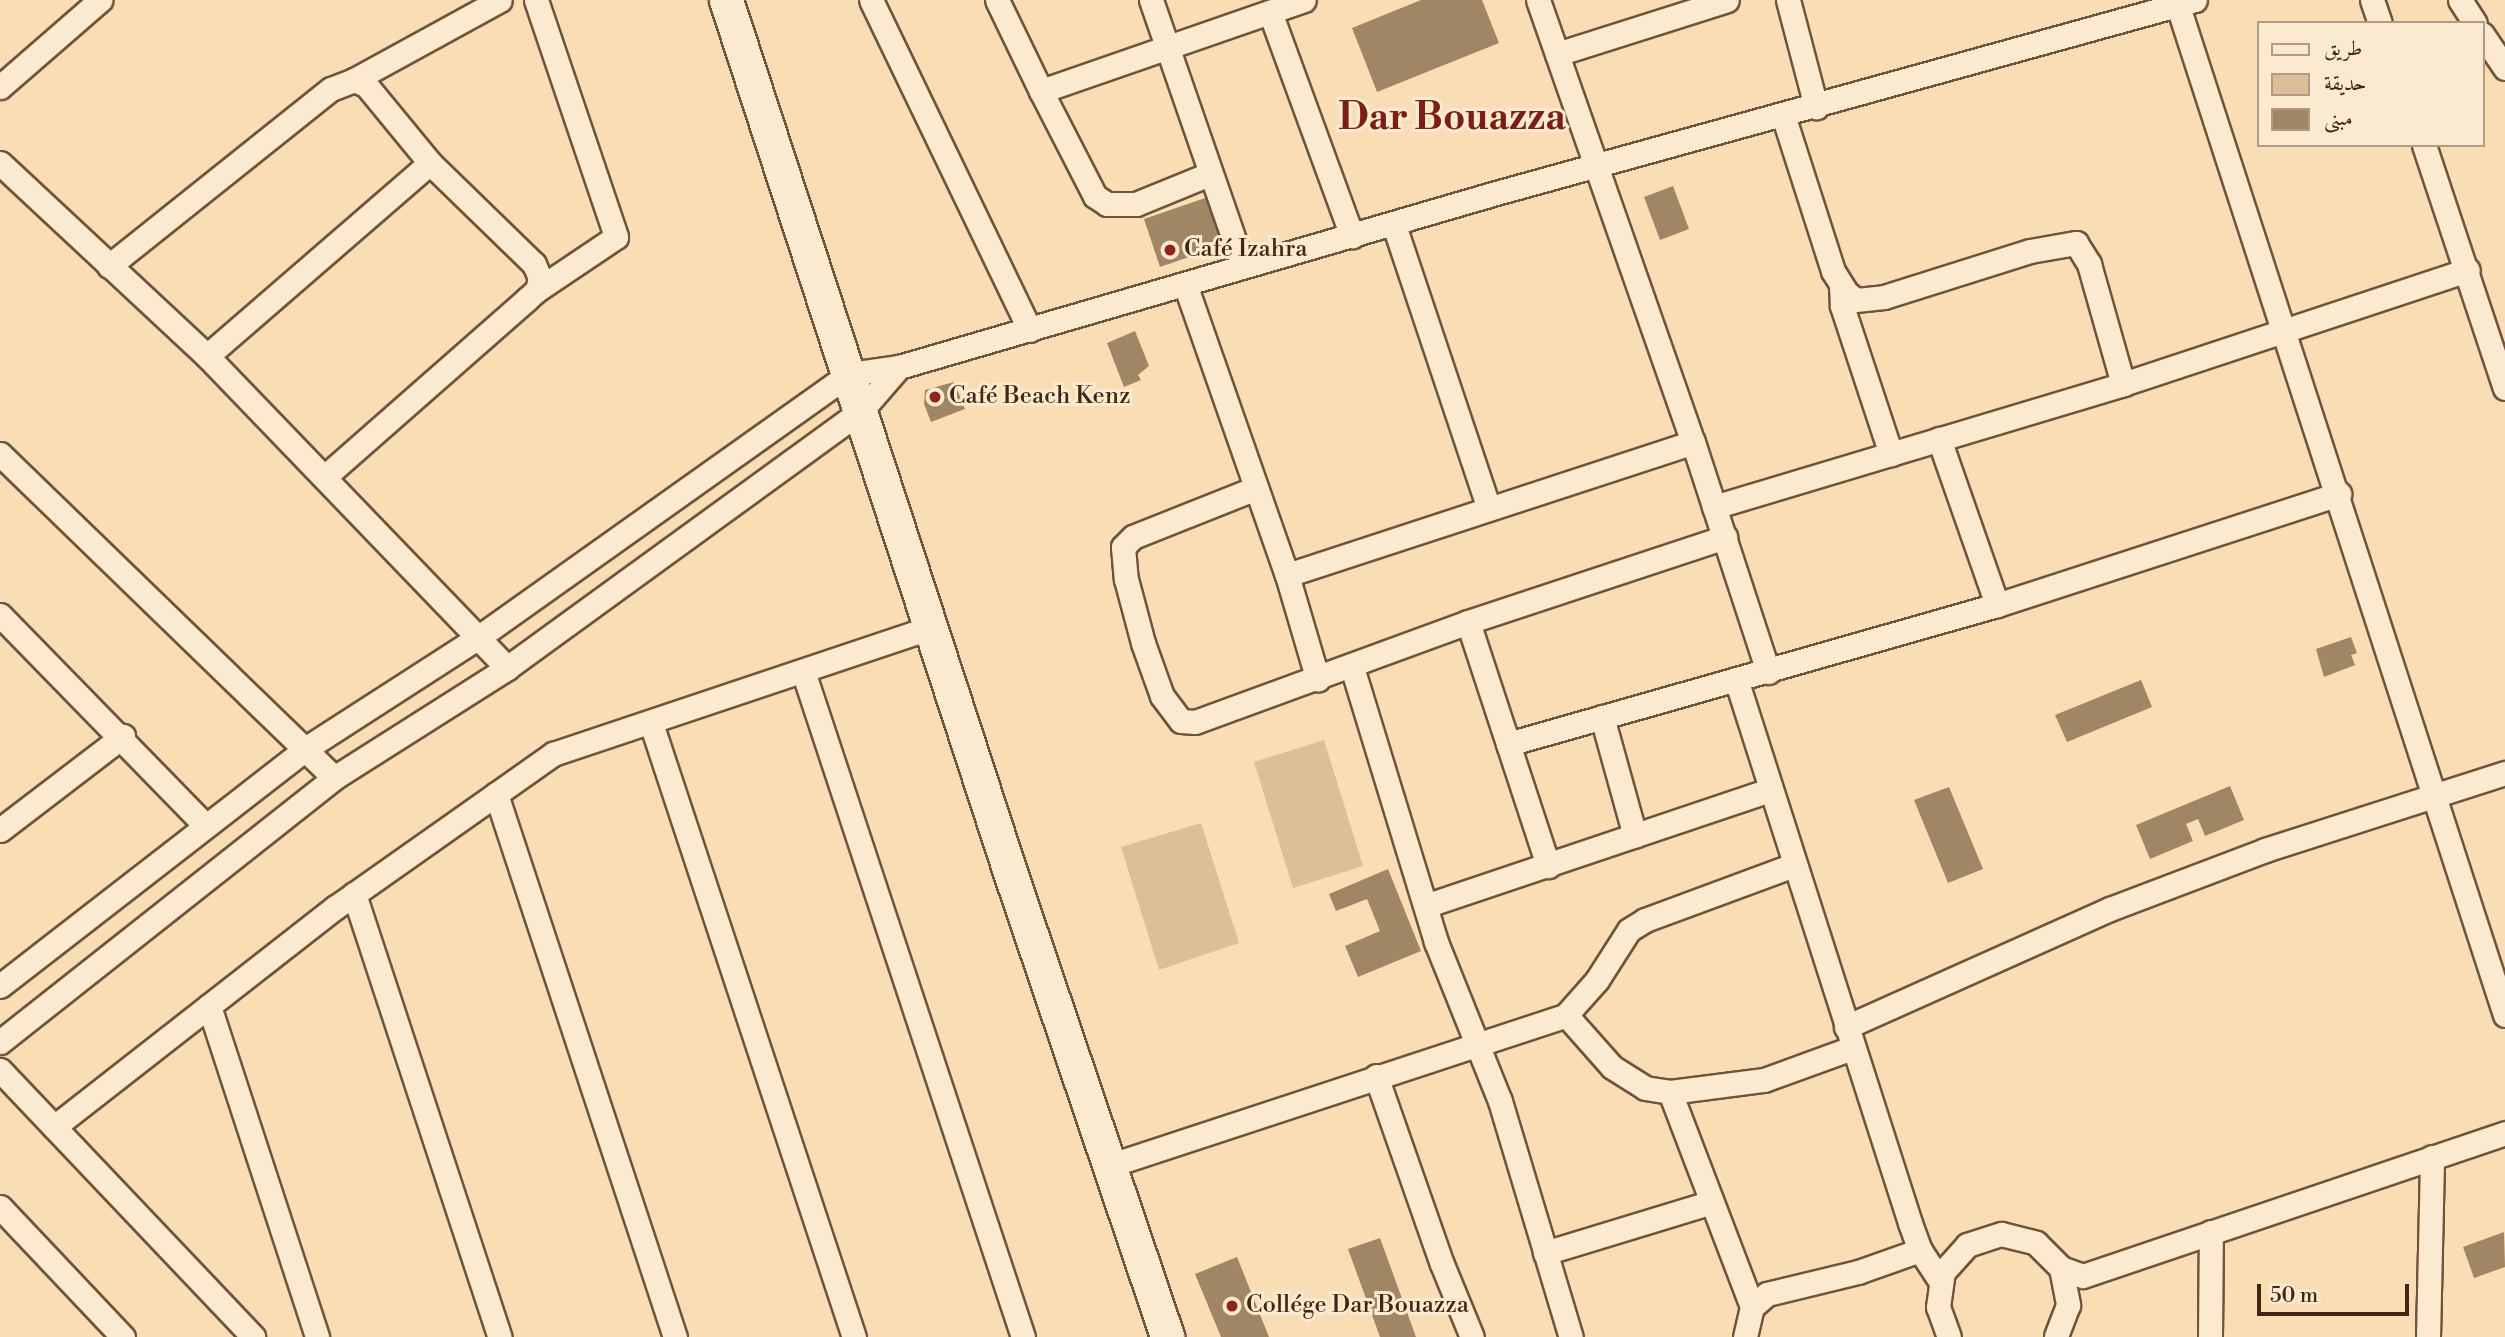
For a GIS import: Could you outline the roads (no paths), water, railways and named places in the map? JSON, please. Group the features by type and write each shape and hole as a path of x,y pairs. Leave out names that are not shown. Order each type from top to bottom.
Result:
{"street":[{"path":"0,87 100,0"},
{"path":"108,266 294,115 342,82 354,80 500,0"},
{"path":"326,476 537,290 616,237 536,0"},
{"path":"726,0 1167,1337"},
{"path":"871,0 1030,330"},
{"path":"997,0 1095,196 1107,204 1136,204 1209,174"},
{"path":"1151,0 1243,266"},
{"path":"1041,91 1168,49 1301,0"},
{"path":"1538,0 1693,442 1768,672"},
{"path":"1557,54 1662,9 1727,0"},
{"path":"1788,0 1816,107"},
{"path":"2372,0 2379,21"},
{"path":"2460,0 2474,21"},
{"path":"0,986 305,750 479,637 849,374 899,367 1186,287 1243,266 2183,2 2284,333 2339,495 2432,798 2505,1015"},
{"path":"1270,12 1352,236"},
{"path":"2484,37 2505,68"},
{"path":"354,80 366,85 430,163 534,264 540,278 537,290"},
{"path":"1783,115 1841,287 1842,306 1891,454"},
{"path":"2425,147 2468,270 2505,388"},
{"path":"0,163 207,356 326,476 508,668"},
{"path":"207,356 430,163"},
{"path":"1394,225 1489,509"},
{"path":"1841,287 1856,300 1866,301 2030,251 2076,243 2089,264 2123,384"},
{"path":"1714,507 2123,384 2468,270"},
{"path":"1186,287 1287,575 1318,680"},
{"path":"0,1042 334,778 508,668 860,412 899,367"},
{"path":"1940,439 1997,605"},
{"path":"1287,575 1693,442"},
{"path":"0,454 334,778"},
{"path":"1256,488 1127,541 1122,560 1143,643 1162,696 1181,721 1195,722 1318,680 1468,622 1725,537"},
{"path":"1508,744 1997,605 2339,495"},
{"path":"0,615 123,736 205,825"},
{"path":"1468,622 1548,866"},
{"path":"54,1127 354,894 553,754 932,627"},
{"path":"1352,667 1428,905 1443,963 1478,1042 1571,1337"},
{"path":"803,671 1023,1337"},
{"path":"1736,679 1849,1038 1924,1254 1940,1281"},
{"path":"1602,717 1635,836"},
{"path":"651,723 854,1337"},
{"path":"0,830 123,736"},
{"path":"1566,1015 1612,1067 1644,1088 1670,1092 1764,1080 2110,909 2265,850 2505,773"},
{"path":"1428,905 1769,790"},
{"path":"496,794 675,1337"},
{"path":"1111,1166 1566,1015 1597,980 1629,930 1645,920 1794,865"},
{"path":"354,894 500,1337"},
{"path":"208,1006 317,1337"},
{"path":"0,1070 253,1337"},
{"path":"1377,1076 1442,1264 1472,1337"},
{"path":"1670,1092 1709,1203 1752,1307 1745,1337"},
{"path":"1949,1337 1938,1307 1940,1281 1954,1256 1978,1239 2008,1234 2041,1246 2061,1268 2083,1276 2505,1133"},
{"path":"2428,1337 2432,1157"},
{"path":"1545,1253 1709,1203"},
{"path":"0,1207 123,1337"},
{"path":"2210,1337 2211,1232"},
{"path":"1752,1307 1767,1294 1924,1254 1954,1256"},
{"path":"2061,1268 2068,1304"},
{"path":"2056,1337 2068,1304 2083,1276"}],"place":[{"name":"Café Izahra","path":"1170,250"},
{"name":"Café Beach Kenz","path":"935,397"},
{"name":"Collége Dar Bouazza","path":"1232,1306"}],"district":[{"name":"Dar Bouazza","path":"1452,118"}]}
